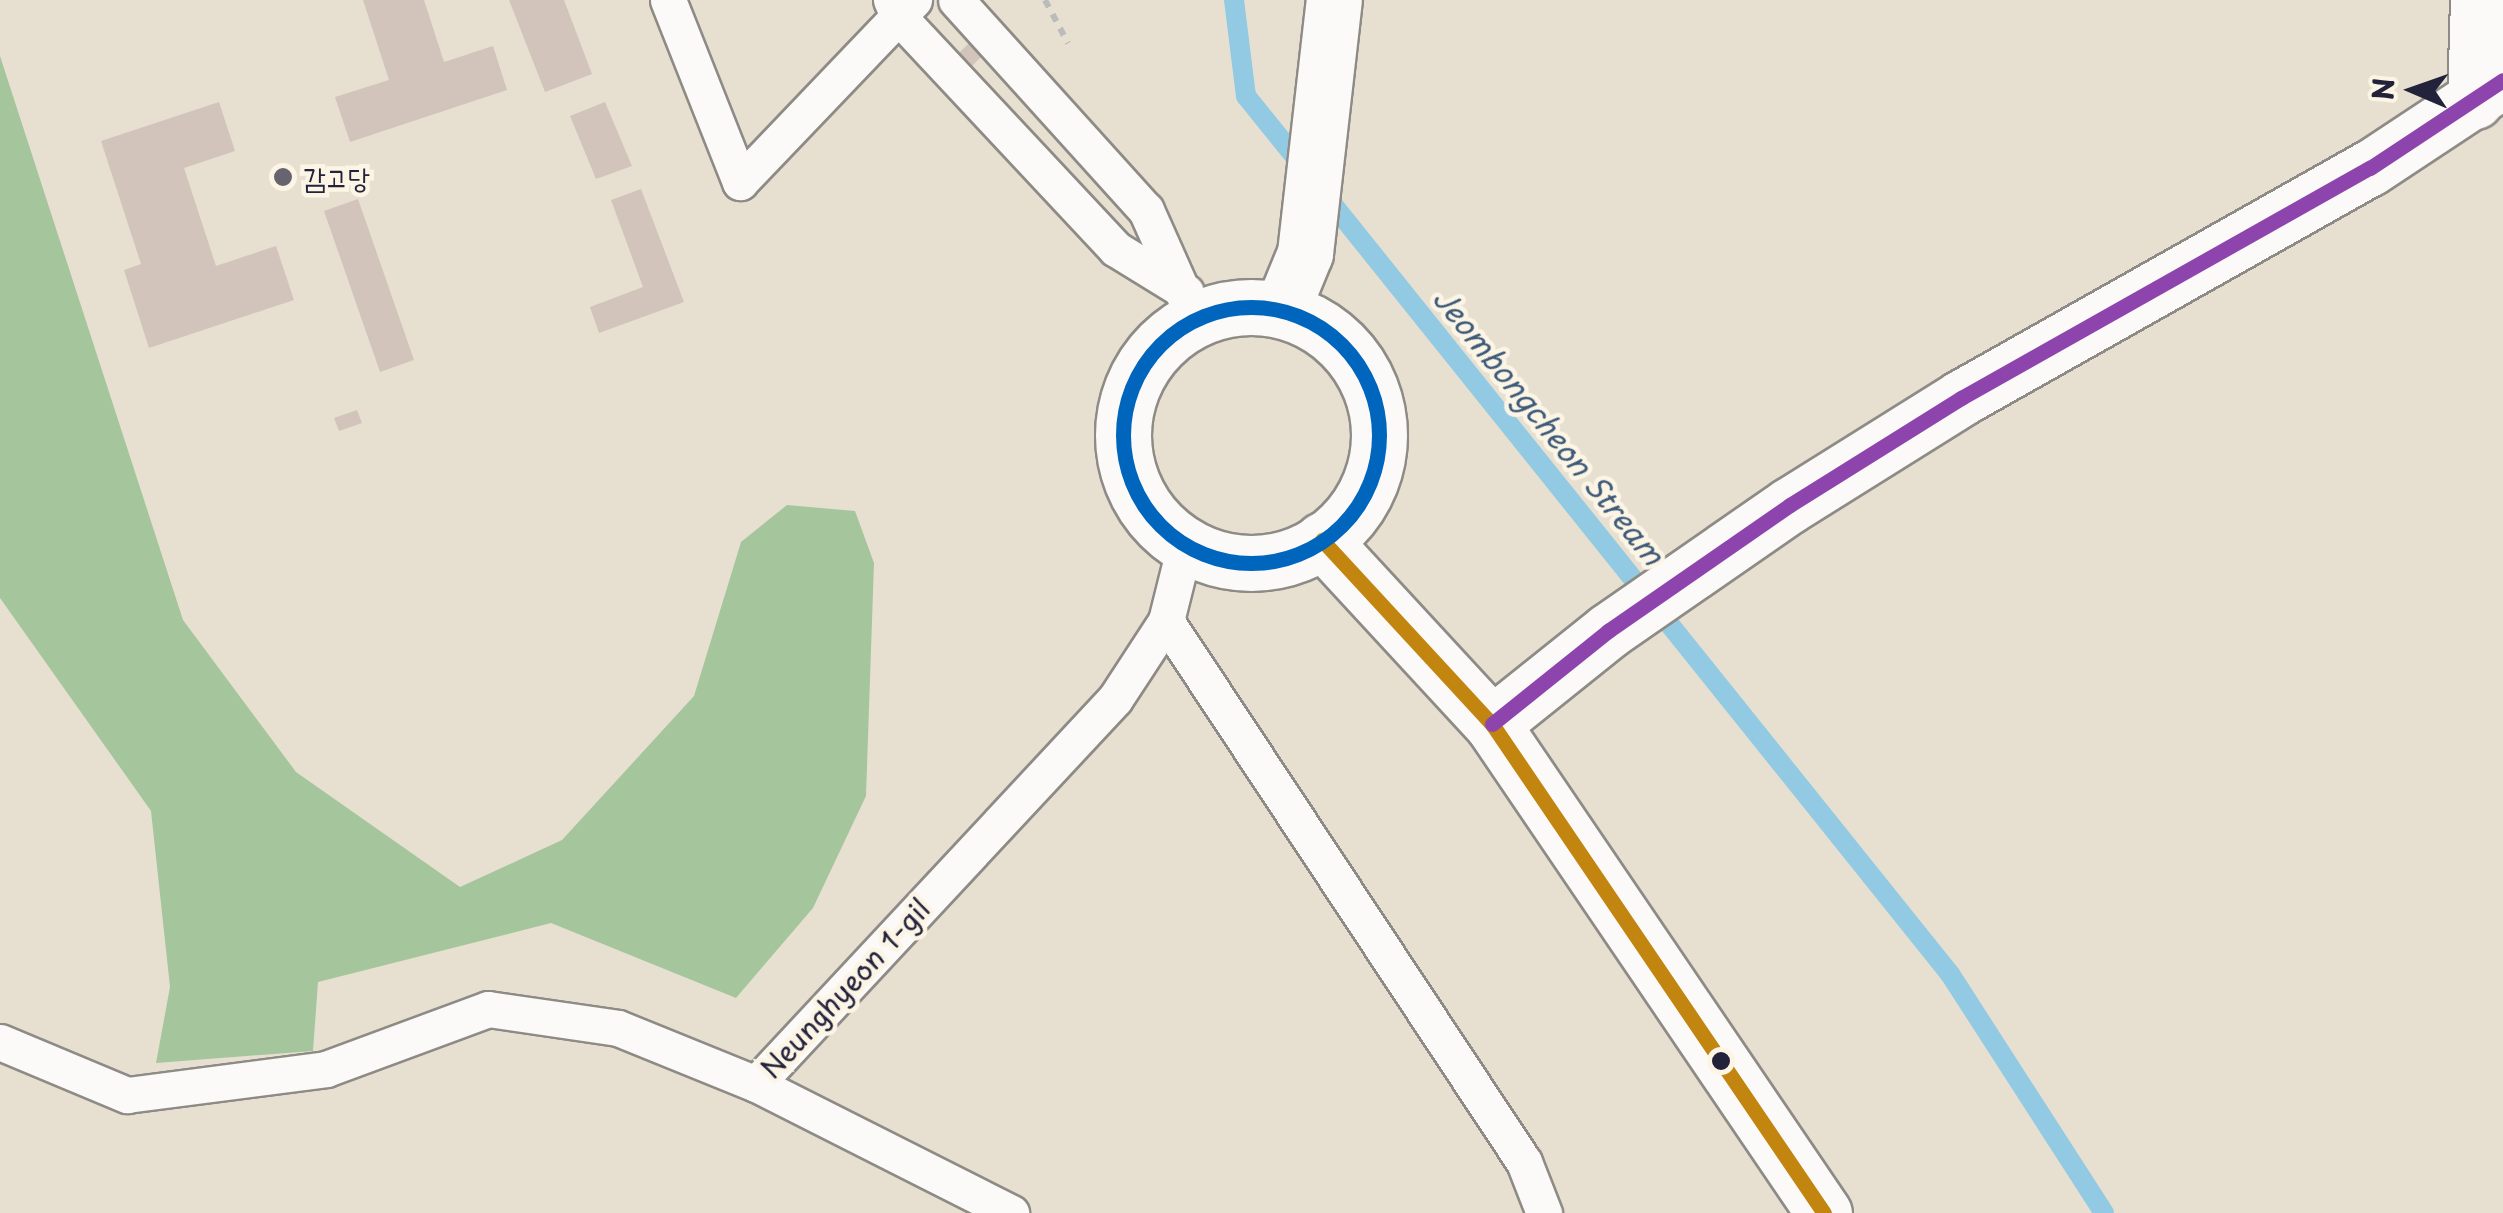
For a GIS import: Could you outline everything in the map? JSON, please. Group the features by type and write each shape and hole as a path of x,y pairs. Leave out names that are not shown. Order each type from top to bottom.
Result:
{"street":[{"path":"1282,309 1305,253 1334,0"},
{"path":"1492,724 1608,630 1790,505 1961,398 2370,168 2489,90 2478,0"},
{"path":"1190,306 1282,309 1339,339 1365,372 1378,414 1379,456 1365,496 1322,540 1303,553 1262,563 1184,548 1150,514 1136,490 1122,435 1129,393 1149,355 1190,306"},
{"path":"1322,540 1492,724 1824,1213"}],"lane":[{"path":"668,0 740,182 901,5 1116,249 1190,306"},
{"path":"956,0 1146,210 1190,306"},
{"name":"Neunghyeon 1-gil","path":"10,1056 128,1095 326,1070 488,1009 618,1028 756,1084 1115,699 1166,621 1184,548"},
{"path":"1166,621 1524,1162 1544,1213"},
{"path":"756,1084 1011,1213"}],"green space":[{"path":"0,56 183,620 296,772 460,887 562,840 694,696 741,542 787,505 855,511 874,563 866,796 813,908 736,998 551,923 318,982 313,1051 156,1063 170,987 151,811 0,598"}],"building":[{"path":"363,0 424,0 444,62 493,46 507,90 350,142 335,97 389,80"},
{"path":"509,0 564,0 592,74 545,92"},
{"path":"971,41 984,54 969,69 956,56"},
{"path":"219,102 235,151 184,168 216,266 276,246 294,300 149,348 124,270 141,264 101,141"},
{"path":"605,102 632,166 596,179 570,116"},
{"path":"641,189 684,302 599,333 590,307 643,287 611,200"},
{"path":"358,199 414,360 380,372 324,211"},
{"path":"357,410 362,423 339,431 334,418"}],"waterway":[{"name":"Jeombongcheon Stream","path":"1234,0 1246,96 1304,168"},
{"name":"Jeombongcheon Stream","path":"1322,191 1950,974 2104,1213"}],"transit line":[{"path":"1492,724 1608,631 1790,505 1961,398 2370,168 2503,80"},
{"path":"1251,307 1276,309 1300,317 1342,344 1369,386 1377,410 1379,435 1377,460 1369,484 1342,526 1300,553 1276,561 1251,563 1226,561 1202,553 1160,526 1133,484 1125,460 1123,435 1125,410 1133,386 1160,344 1202,317 1226,309 1251,307"},
{"path":"1322,540 1492,724 1824,1213"}],"place":[{"name":"감고당","path":"283,177"}]}
